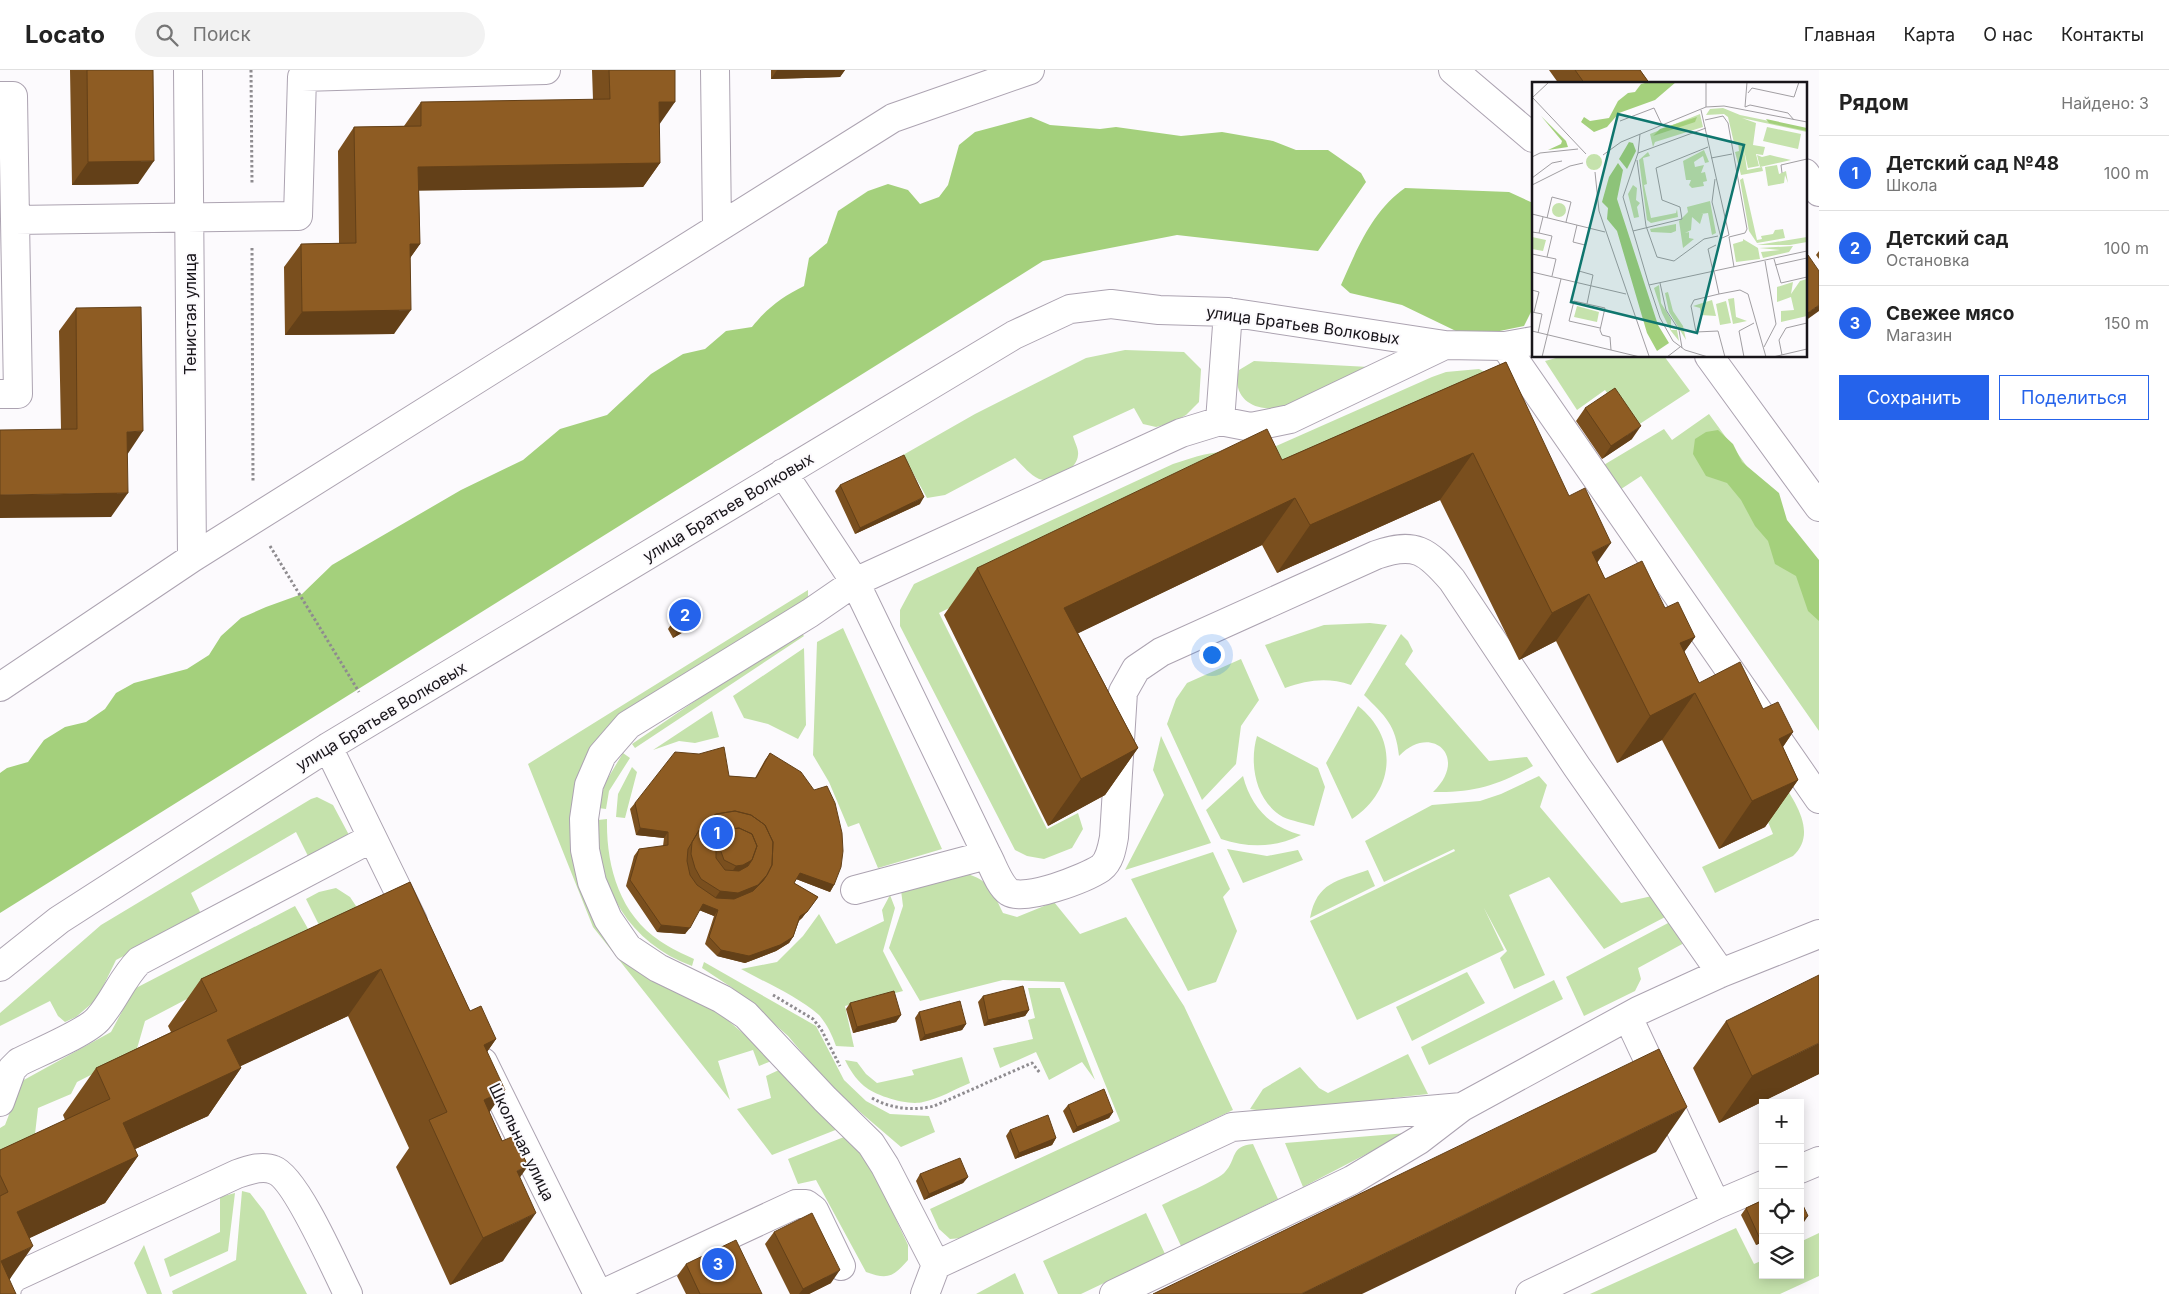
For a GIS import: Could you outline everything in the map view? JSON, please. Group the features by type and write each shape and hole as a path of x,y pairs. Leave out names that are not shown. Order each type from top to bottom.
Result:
{"street":[{"name":"Тенистая улица","path":"188,70 192,558"},
{"path":"16,220 298,216 302,77 546,70"},
{"path":"716,70 717,226"},
{"path":"0,687 192,558 717,226 893,118 1030,70"},
{"path":"1453,70 1532,137"},
{"path":"0,96 14,96 18,394 0,394"},
{"path":"1806,174 1819,192"},
{"name":"улица Братьев Волковых","path":"0,967 58,920 375,718 1014,335 1070,309 1111,304 1159,310 1228,312 1446,345 1505,346 1532,342"},
{"path":"1220,421 1228,312"},
{"path":"936,1264 886,1166 871,1144 825,1099 746,1015 722,999 658,968 628,948 608,919 592,882 585,850 584,819 589,785 602,755 628,725 810,613 855,582 1181,433 1220,421 1251,427 1290,418 1446,345"},
{"path":"1505,346 1819,799"},
{"path":"1711,358 1818,505"},
{"path":"783,473 855,582 987,855 1008,891 1018,896 1036,894 1101,867 1112,853 1123,692 1136,669 1161,652 1376,555 1394,548 1409,548 1421,551 1433,558 1452,580 1577,767 1721,973"},
{"path":"328,747 425,946"},
{"path":"0,1102 12,1069 19,1062 88,1028 98,1019 129,972 139,961 372,838"},
{"path":"855,890 987,855"},
{"path":"1114,1294 1352,1180 1419,1140 1462,1107 1628,1017 1721,973 1819,934"},
{"path":"1628,1017 1716,1205"},
{"name":"Школьная улица","path":"474,1044 598,1294"},
{"path":"925,1294 936,1264 1232,1128 1462,1107"},
{"path":"1804,1167 1819,1161"},
{"path":"6,1294 8,1284 15,1277 237,1174 264,1168 275,1170 294,1189 348,1294"},
{"path":"1530,1294 1716,1205 1759,1187"},
{"path":"602,1294 796,1204 806,1204 814,1210 841,1266"}],"path":[{"path":"251,70 254,519 375,718"},
{"path":"772,994 813,1019 821,1029 842,1070"},
{"path":"866,1094 878,1102 919,1110 934,1106 1032,1063 1040,1074"}],"green space":[{"path":"1031,117 1050,125 1100,129 1116,127 1181,136 1222,132 1273,141 1296,150 1328,150 1361,173 1366,182 1318,251 1177,235 1043,261 0,913 0,773 7,768 28,762 44,740 65,727 86,722 105,709 116,693 134,683 187,669 209,655 221,636 241,618 302,594 332,565 461,490 523,460 560,429 607,415 651,374 683,354 705,349 726,331 752,327 775,303 804,286 809,258 827,243 838,211 868,191 888,184 908,190 920,204 939,197 948,185 959,145 975,132"},
{"path":"1405,188 1509,192 1532,203 1532,310 1524,326 1490,333 1458,332 1402,305 1350,293 1341,285 1374,219 1393,197"},
{"path":"1125,350 1184,352 1201,369 1199,402 1186,415 1172,423 1156,427 1143,424 1134,408 1073,436 1078,450 1077,461 1069,471 1057,478 1039,479 1015,458 945,495 927,498 903,455 975,414 1086,358"},
{"path":"1556,358 1665,358 1690,391 1632,429 1605,390 1577,410 1545,361"},
{"path":"1254,361 1369,367 1283,407 1265,408 1249,402 1239,390 1237,381 1239,370"},
{"path":"1479,369 1497,378 1249,500 1234,471 939,613 1047,829 1078,813 1083,829 1072,848 1044,859 1027,856 1015,850 900,626 900,610 914,584 1173,464 1215,453 1258,454 1432,377 1446,372"},
{"path":"1709,414 1819,566 1819,731 1641,476 1615,493 1597,469 1664,429 1672,440"},
{"path":"1718,430 1733,444 1742,462 1779,493 1787,520 1819,560 1819,621 1808,611 1796,576 1775,564 1768,541 1755,526 1741,500 1727,483 1706,476 1693,454 1695,439 1706,432"},
{"path":"808,590 808,598 626,713 588,757 593,915 716,1010 774,1060 759,1066 753,1050 718,1061 730,1100 593,927 528,764"},
{"path":"1370,623 1387,625 1351,685 1318,680 1285,688 1265,645 1324,625"},
{"path":"843,628 942,849 878,868 859,823 848,827 829,782 813,755 817,642"},
{"path":"799,630 804,636 635,748 632,744"},
{"path":"1401,634 1408,641 1413,651 1405,664 1489,761 1527,757 1533,766 1497,783 1461,791 1433,792 1443,779 1448,767 1447,756 1442,748 1434,743 1423,742 1411,746 1399,756 1395,736 1388,722 1364,695"},
{"path":"804,648 806,725 798,739 768,724 744,718 733,696"},
{"path":"1241,659 1259,700 1241,726 1236,764 1202,800 1167,724 1176,699 1187,683"},
{"path":"1358,706 1371,719 1380,733 1385,748 1386,764 1384,779 1377,794 1352,819 1326,763"},
{"path":"712,711 719,737 695,743 679,741 653,750"},
{"path":"1161,736 1211,843 1125,870 1164,795 1153,770"},
{"path":"1257,736 1318,768 1325,787 1314,826 1283,817 1266,801 1256,781 1254,769"},
{"path":"623,753 630,758 609,791 606,809 598,808 605,783"},
{"path":"632,767 637,772 625,818 616,817 618,794"},
{"path":"1777,774 1801,815 1804,837 1800,847 1793,856 1715,893 1702,867 1773,834 1755,790"},
{"path":"1243,776 1251,797 1263,814 1280,827 1301,835 1281,842 1261,845 1242,844 1221,839 1206,810"},
{"path":"1539,776 1547,785 1540,807 1621,903 1652,896 1667,916 1604,949 1549,877 1509,895 1545,975 1514,989 1500,958 1507,951 1484,908 1504,950 1357,1020 1310,921 1455,851 1454,849 1384,882 1365,841 1432,805 1480,801 1501,794"},
{"path":"317,797 333,805 349,835 308,856 296,832 191,893 202,916 116,960 97,999 76,1017 65,1022 58,1016 50,1001 0,1026 0,1013 101,925"},
{"path":"607,819 609,854 618,887 625,903 646,930 668,946 694,959 692,966 670,956 650,942 634,927 621,909 610,889 603,868 599,845 598,820"},
{"path":"1227,849 1267,856 1298,850 1303,860 1243,883"},
{"path":"1213,852 1230,889 1223,897 1237,931 1216,982 1188,991 1131,879"},
{"path":"1368,870 1375,886 1310,918 1313,906 1323,890 1338,881"},
{"path":"960,872 983,881 992,891 1003,913 1017,917 1054,902 1080,934 1126,917 1184,1006 1233,1110 963,1238 950,1239 939,1229 930,1209 1120,1121 1064,982 1003,980 920,1001 889,948 903,906 901,890"},
{"path":"336,888 350,897 360,912 322,931 306,899 319,892"},
{"path":"890,895 895,908 883,951 903,991 845,1006 854,1047 836,1046 829,1030 819,1015 791,996 741,969 777,962 803,936 819,914 836,944 884,921 882,910"},
{"path":"295,906 311,934 145,1021 136,1052 77,1082 71,1094 38,1108 34,1143 0,1162 0,1128 5,1125 22,1081 111,1032 134,989"},
{"path":"1670,922 1686,942 1638,968 1641,979 1635,991 1584,1016 1566,977"},
{"path":"704,962 816,1026 844,1080 866,1101 890,1114 929,1116 935,1132 901,1147 832,1088 788,1036 731,987 702,968"},
{"path":"1467,972 1485,1003 1412,1041 1396,1007"},
{"path":"1554,980 1563,999 1429,1065 1421,1047"},
{"path":"1028,988 1060,988 1095,1080 1082,1062 1049,1080 1036,1052 1000,1068 993,1048 1033,1039 1028,1020 1035,1018"},
{"path":"1408,1054 1428,1094 1269,1112 1250,1109 1263,1089 1300,1067 1319,1088 1328,1093"},
{"path":"962,1057 970,1083 935,1099 917,1103 892,1099 869,1090 855,1077 845,1060 857,1062 866,1074 877,1083 914,1075 912,1070"},
{"path":"781,1069 817,1110 838,1129 772,1155 737,1109 771,1098 766,1076"},
{"path":"1407,1133 1303,1187 1285,1143"},
{"path":"844,1137 868,1160 908,1245 908,1260 890,1275 880,1276 866,1272 816,1180 798,1184 788,1159"},
{"path":"1253,1144 1278,1199 1181,1246 1162,1205 1221,1175 1229,1167 1237,1150 1246,1145"},
{"path":"242,1191 250,1193 264,1211 307,1294 173,1294 172,1291 236,1260"},
{"path":"235,1193 228,1251 170,1277 164,1259 220,1232 220,1197"},
{"path":"1146,1213 1165,1254 1081,1294 1058,1294 1043,1261"},
{"path":"1736,1228 1754,1264 1759,1262 1759,1279 1804,1279 1804,1240 1819,1233 1819,1276 1780,1294 1590,1294"},
{"path":"144,1245 162,1294 147,1294 134,1263"},
{"path":"1015,1273 1024,1294 976,1294"}],"building":[{"path":"87,70 153,70 154,161 88,162"},
{"path":"609,70 675,70 675,102 659,102 660,163 418,167 420,244 410,244 411,310 302,312 301,244 356,243 354,127 421,126 421,102 610,99"},
{"path":"1575,70 1640,70 1649,82 1584,82"},
{"path":"1808,255 1819,271 1819,305 1806,314 1806,256"},
{"path":"141,307 143,431 127,432 128,493 0,495 0,430 77,429 76,308"},
{"path":"1506,362 1569,496 1585,488 1611,543 1592,552 1605,579 1642,561 1665,608 1678,602 1695,637 1680,643 1699,683 1740,662 1763,709 1778,702 1793,732 1779,739 1798,780 1752,801 1695,693 1650,716 1589,594 1552,613 1473,453 1310,525 1295,498 1064,608 1138,748 1081,779 977,568 1267,429 1282,460"},
{"path":"1615,388 1641,426 1611,446 1585,408"},
{"path":"904,455 924,497 860,528 840,485"},
{"path":"691,612 697,621 677,632 672,623"},
{"path":"724,747 729,776 756,778 770,753 801,772 814,790 827,786 835,803 842,833 843,851 841,867 834,885 800,873 794,883 818,897 807,912 800,916 793,937 780,945 749,956 721,950 709,937 718,910 703,904 690,928 661,925 630,880 639,849 668,845 668,832 640,828 635,803 675,752 699,754","holes":["735,811 751,815 765,825 773,842 772,865 763,881 753,891 734,899 716,898 697,885 690,875 687,861 688,849 704,822 716,814"]},
{"path":"735,811 751,815 765,825 773,842 772,865 767,875 758,885 738,893 720,891 701,879 691,854 692,842 704,822 716,814","holes":["739,828 752,834 757,846 748,866 739,871 725,870 716,858 716,847 723,835 732,829"]},
{"path":"739,828 752,834 757,846 752,860 743,865 736,866 724,860 719,846 723,835 732,829"},
{"path":"410,882 470,1011 481,1006 496,1039 484,1045 505,1090 484,1100 502,1141 514,1136 528,1166 517,1171 536,1213 483,1238 429,1120 447,1112 381,969 227,1040 241,1068 123,1123 138,1156 17,1212 33,1246 1,1261 16,1294 0,1294 0,1196 8,1192 0,1175 0,1150 110,1099 96,1068 217,1011 201,979"},
{"path":"1819,975 1819,1043 1752,1076 1726,1021"},
{"path":"1023,986 1029,1010 988,1020 983,996"},
{"path":"894,991 901,1015 857,1027 850,1003"},
{"path":"960,1001 966,1024 925,1035 919,1012"},
{"path":"1659,1049 1687,1107 1301,1294 1153,1294"},
{"path":"1104,1089 1113,1112 1077,1127 1068,1105"},
{"path":"1048,1115 1056,1138 1019,1153 1010,1130"},
{"path":"960,1158 968,1177 929,1194 920,1174"},
{"path":"1759,1202 1759,1237 1746,1208"},
{"path":"1804,1208 1808,1216 1804,1218"},
{"path":"812,1213 840,1270 803,1289 774,1232"},
{"path":"736,1240 762,1294 700,1294 686,1264"}],"place":[{"name":"Детский сад","path":"685,615"},
{"name":"Детский сад №48","path":"717,833"},
{"name":"Свежее мясо","path":"718,1264"}]}
